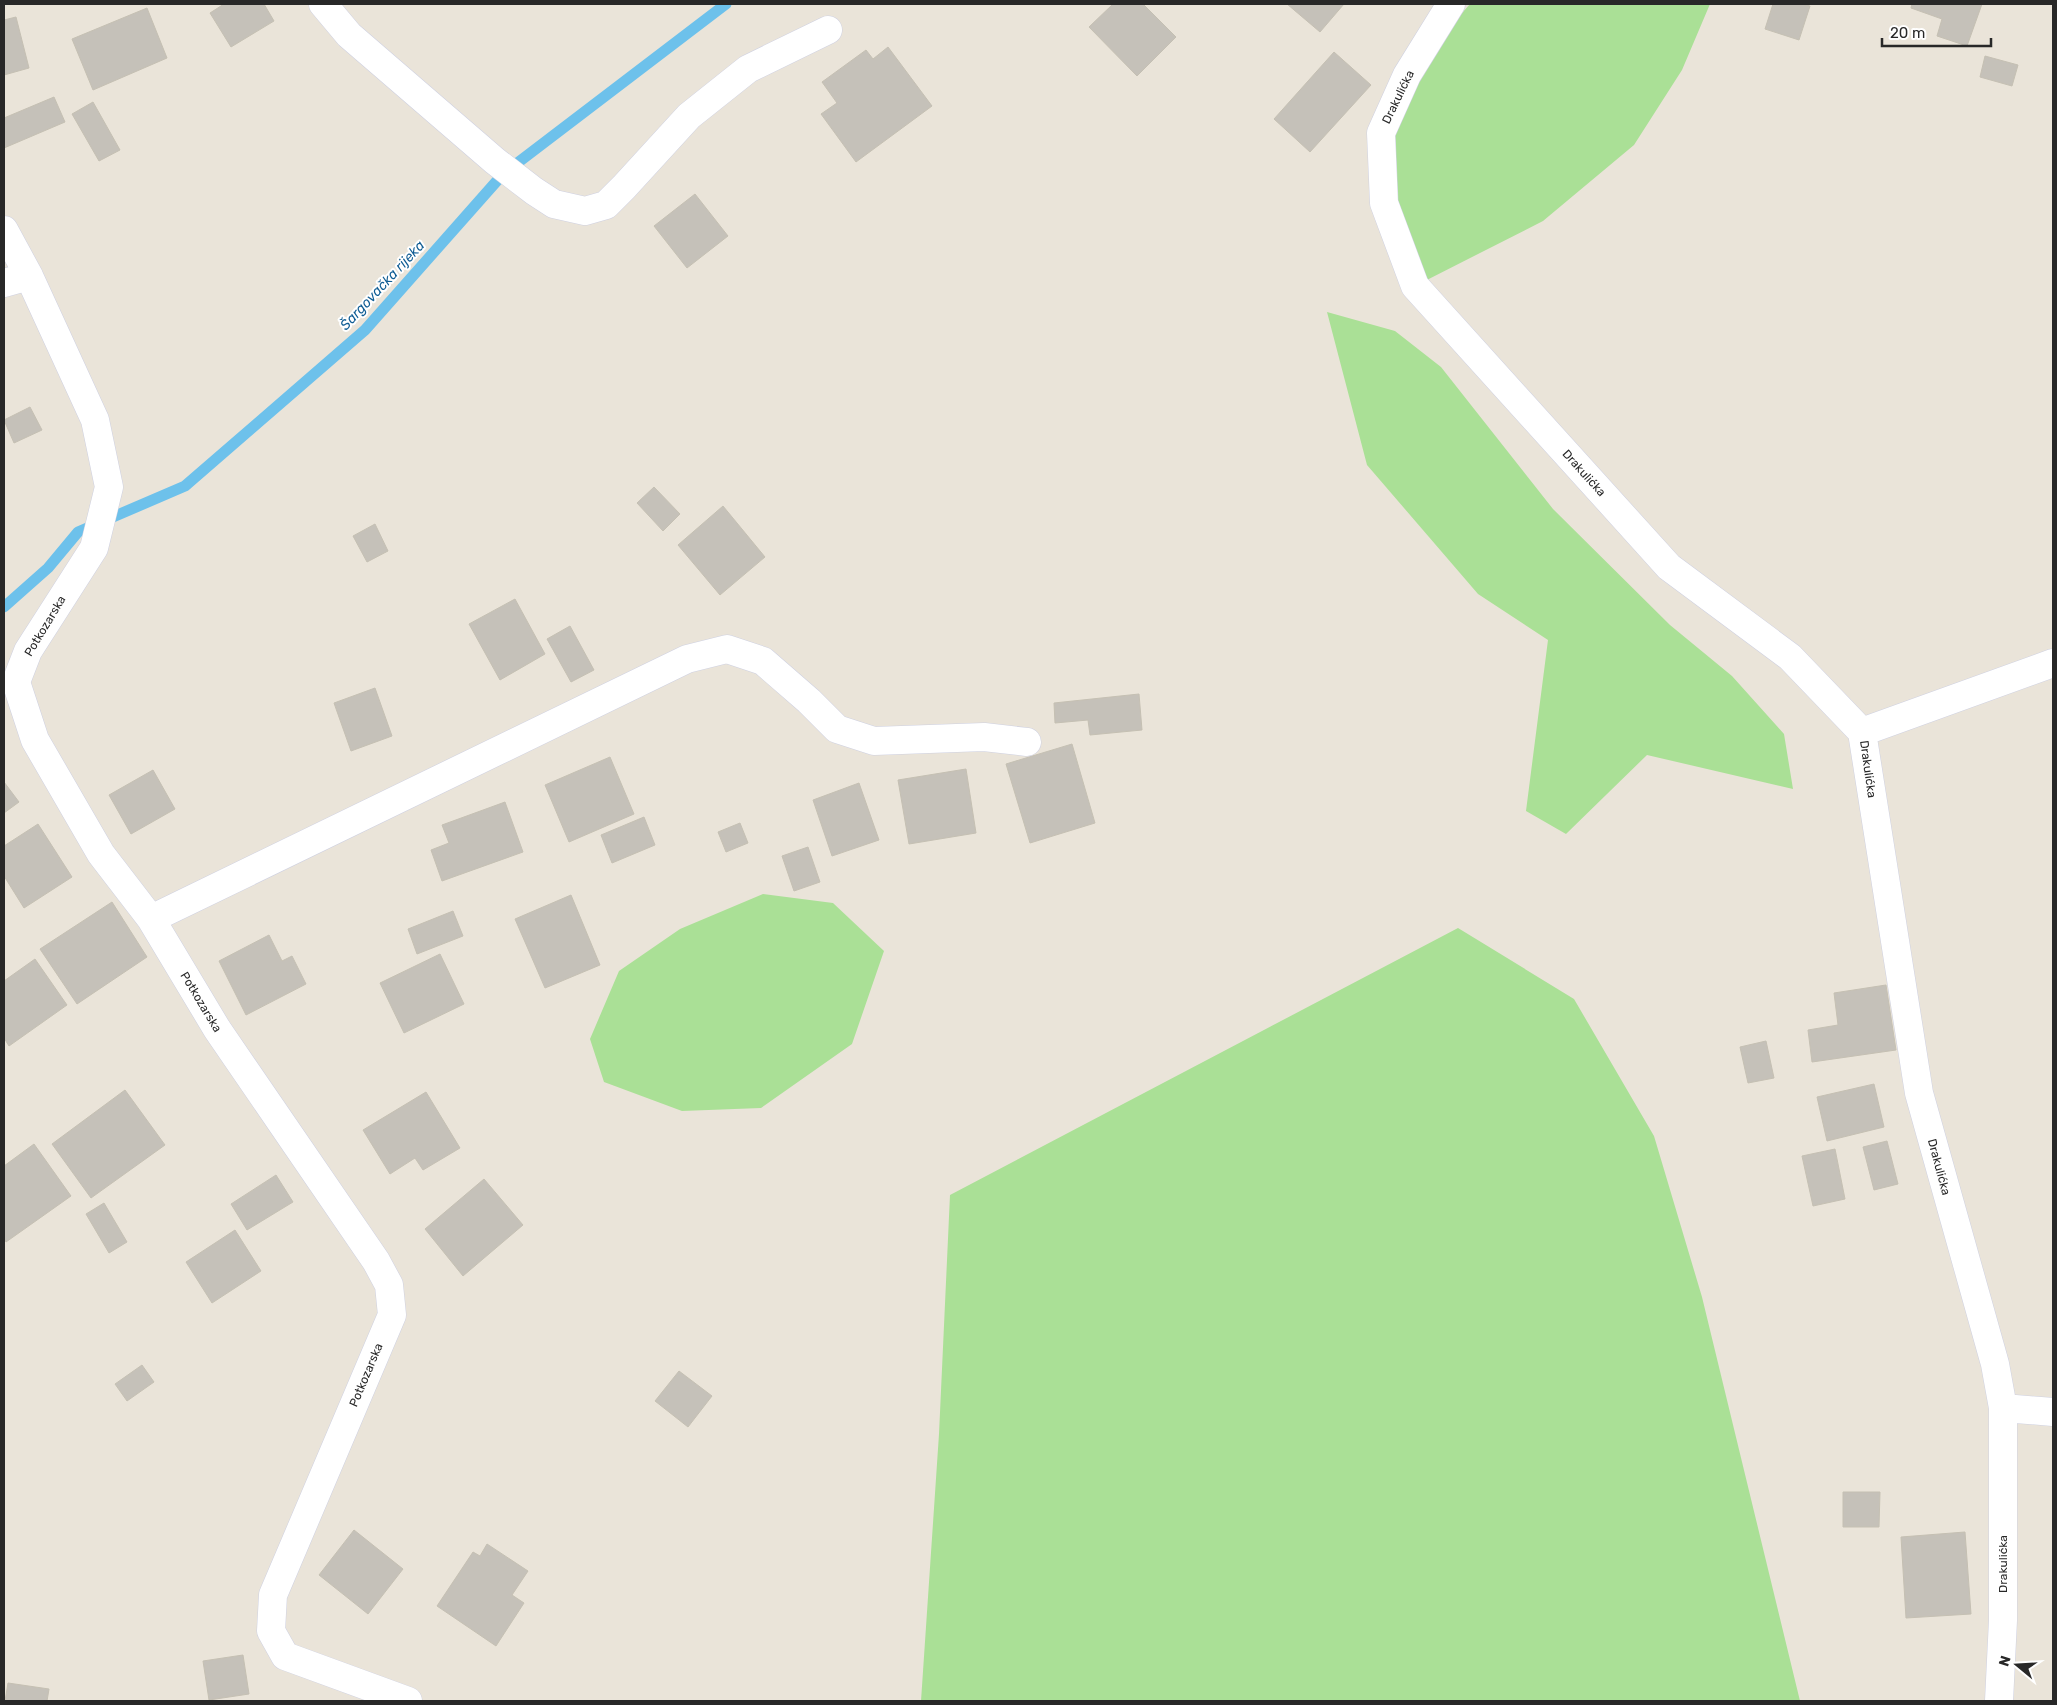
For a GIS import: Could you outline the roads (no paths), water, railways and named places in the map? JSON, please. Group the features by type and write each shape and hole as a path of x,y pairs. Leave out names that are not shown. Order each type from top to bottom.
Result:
{"street":[{"path":"324,4 349,34 495,161 554,204 585,211 606,205 689,116 748,68 828,30"},
{"name":"Drakulićka","path":"1451,4 1407,76 1381,133 1384,202 1415,286 1669,567 1790,657 1862,732 1919,1093 1995,1364 2003,1408 2003,1620 1999,1701"},
{"name":"Potkozarska","path":"4,230 16,279 95,420 109,488 94,548 28,651 16,682 34,740 101,854 152,919 217,1029 376,1261 389,1284 392,1315 273,1595 271,1631 285,1656 408,1701"},
{"path":"152,919 687,659 727,648 763,661 809,700 838,729 874,741 984,737 1028,742"},
{"path":"1862,732 2053,663"},
{"path":"2003,1408 2053,1412"}],"waterway":[{"name":"Šargovačka rijeka","path":"4,607 48,568 78,532 185,486 365,330 503,174 726,4"}]}
